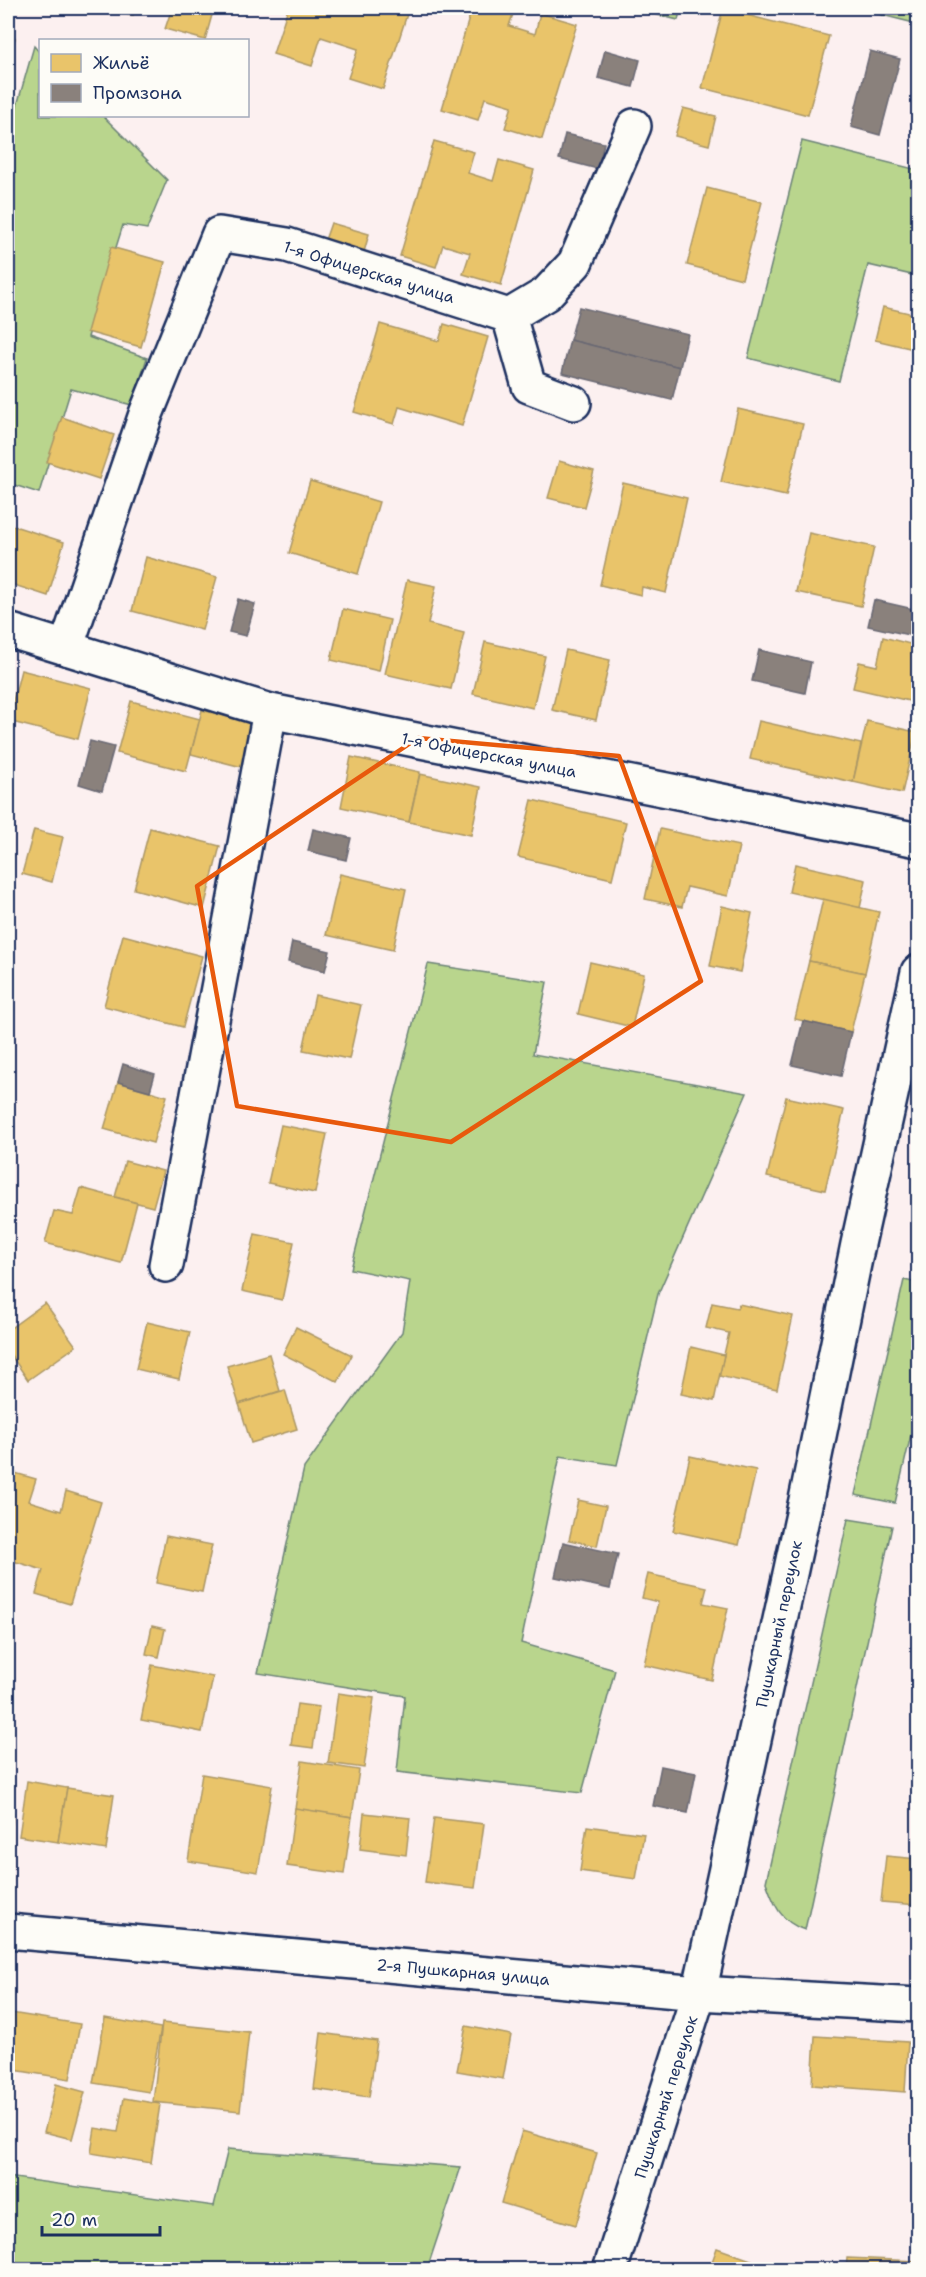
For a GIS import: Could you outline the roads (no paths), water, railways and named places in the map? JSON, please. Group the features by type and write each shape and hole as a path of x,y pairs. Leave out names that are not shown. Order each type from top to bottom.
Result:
{"street":[{"path":"574,403 529,386 509,316 546,294 575,263 634,126"},
{"name":"1-я Офицерская улица","path":"66,648 146,414 219,234 287,245 509,316"},
{"name":"1-я Офицерская улица","path":"8,630 270,711 918,840"},
{"path":"166,1265 270,711"},
{"name":"Пушкарный переулок","path":"610,2270 699,1993 918,972"},
{"name":"2-я Пушкарная улица","path":"8,1931 699,1993 918,2005"}]}
